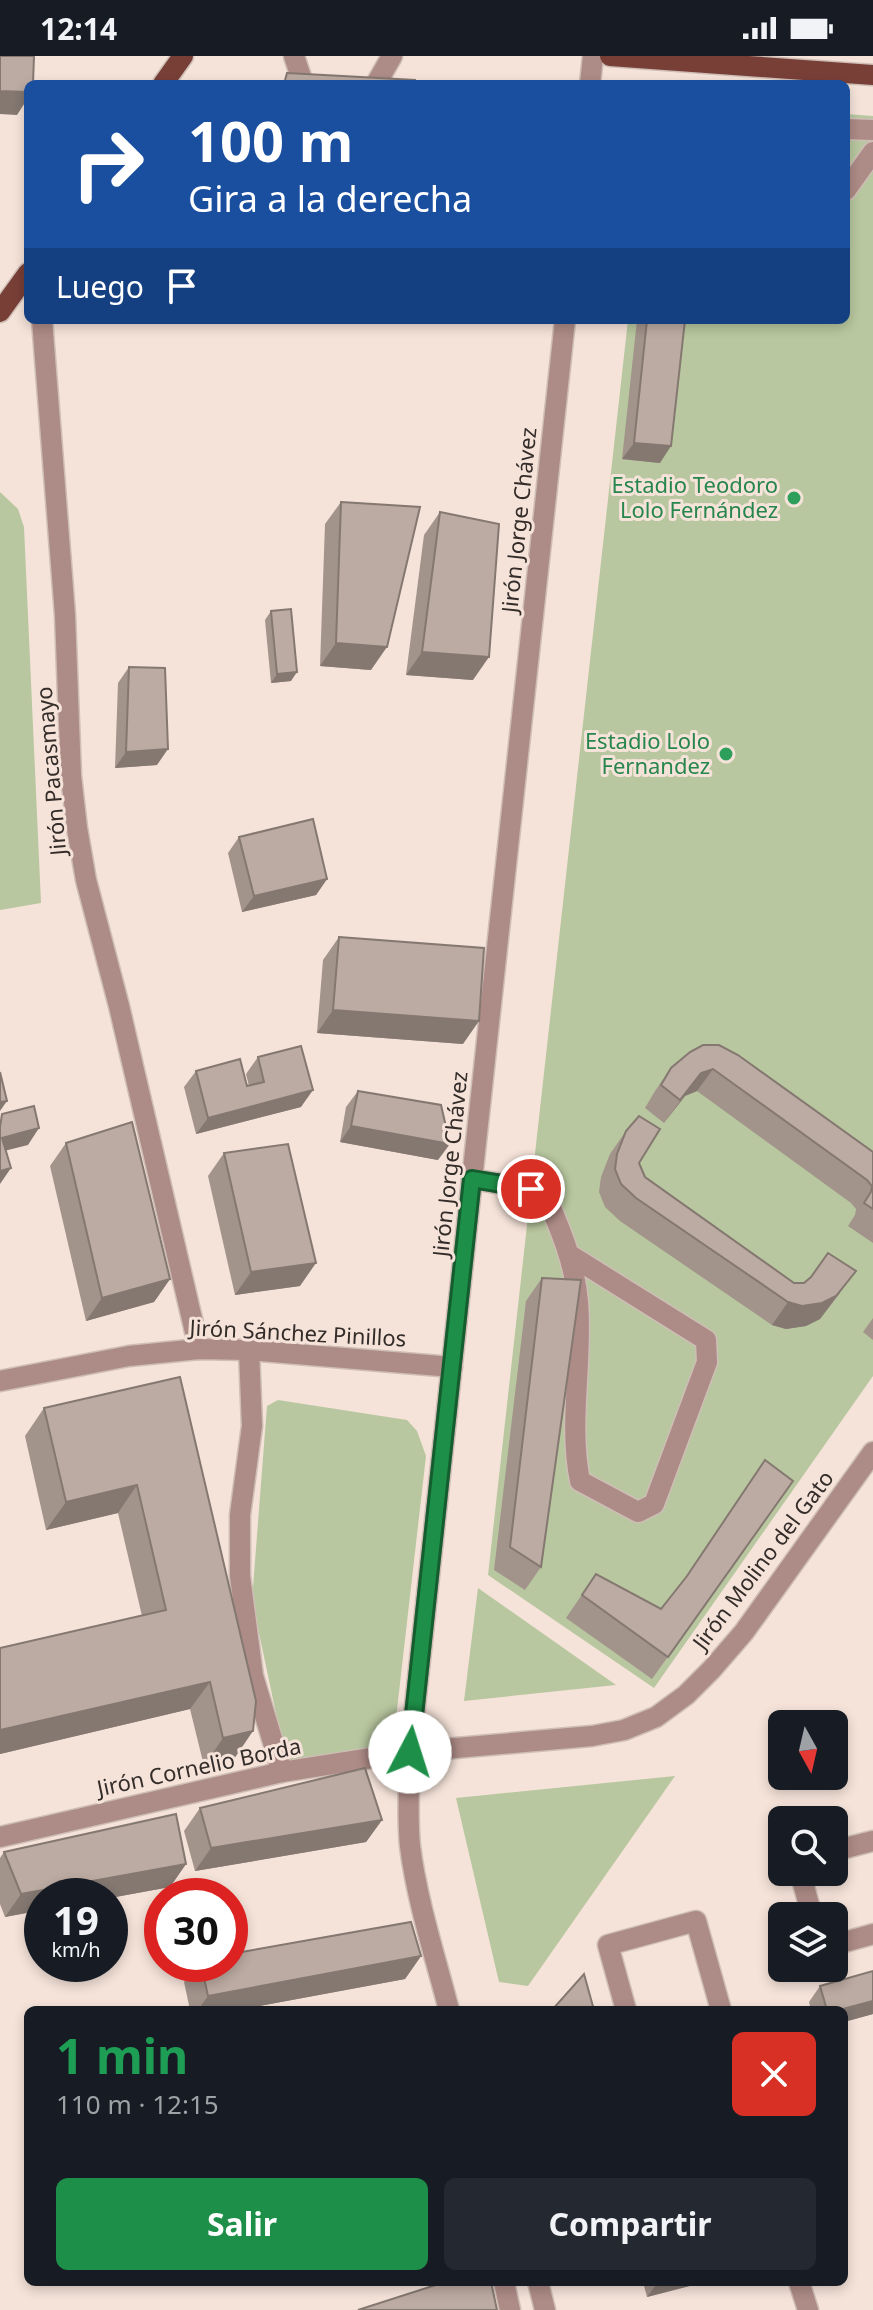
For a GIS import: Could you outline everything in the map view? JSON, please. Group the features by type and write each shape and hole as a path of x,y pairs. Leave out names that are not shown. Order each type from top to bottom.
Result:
{"main road":[{"path":"166,80 183,56"},
{"path":"610,56 873,75"},
{"path":"0,312 24,279"}],"street":[{"path":"294,56 302,80"},
{"path":"378,80 392,56"},
{"path":"590,80 593,56"},
{"path":"850,129 873,130"},
{"path":"850,184 873,152"},
{"name":"Jirón Pacasmayo","path":"42,324 65,615 71,776 77,828 86,880 119,1006 199,1349"},
{"name":"Jirón Jorge Chávez","path":"448,2006 420,1898 411,1847 407,1802 410,1752 565,324"},
{"path":"472,1179 531,1189 546,1196 570,1255 578,1303 575,1455 580,1481 638,1512 654,1504 707,1362 706,1340 570,1255"},
{"name":"Jirón Sánchez Pinillos","path":"0,1381 129,1356 199,1349 249,1350 452,1367"},
{"path":"249,1350 252,1426 240,1515 240,1576 253,1676 282,1772"},
{"name":"Jirón Molino del Gato","path":"410,1752 592,1736 624,1730 656,1717 704,1678 744,1632 873,1452"},
{"name":"Jirón Cornelio Borda","path":"0,1837 282,1772 410,1752"},
{"path":"848,1847 873,1841"},
{"path":"625,2006 608,1945 696,1921 720,2006"},
{"path":"848,1941 873,1934"},
{"path":"505,2286 510,2310"},
{"path":"539,2286 545,2310"},
{"path":"800,2286 808,2310"}],"green space":[{"name":"Estadio Lolo Fernandez","path":"850,114 873,116 873,1376 654,1688 488,1575 628,324 850,324"},
{"path":"0,492 18,509 24,527 41,903 0,910"},
{"path":"278,1400 407,1420 417,1431 426,1456 395,1727 382,1750 299,1769 285,1756 252,1600 267,1406"},
{"path":"478,1588 616,1685 464,1701"},
{"path":"675,1776 528,1986 499,1982 456,1798"}],"building":[{"path":"0,56 34,56 33,80 24,80 24,92 0,91"},
{"path":"287,73 415,80 285,80"},
{"path":"647,324 685,324 671,446 634,443"},
{"path":"341,502 420,507 387,647 336,643"},
{"path":"440,512 499,524 489,657 422,652"},
{"path":"291,609 297,672 277,674 271,611"},
{"path":"129,667 165,668 168,749 126,752"},
{"path":"313,819 327,879 254,896 239,837"},
{"path":"339,937 484,948 479,1021 333,1010"},
{"path":"703,1045 719,1045 738,1055 873,1152 873,1209 864,1203 872,1186 867,1180 713,1069 701,1073 680,1100 661,1085 671,1068"},
{"path":"301,1046 313,1090 208,1118 196,1071 240,1059 247,1086 264,1082 258,1057"},
{"path":"0,1072 7,1101 0,1102"},
{"path":"358,1091 441,1105 450,1144 351,1126"},
{"path":"34,1106 39,1128 2,1138 11,1168 0,1171 2,1114"},
{"path":"639,1116 660,1129 639,1163 645,1177 794,1283 804,1283 811,1277 828,1253 856,1271 836,1296 822,1303 802,1306 788,1302 636,1198 621,1184 615,1169 626,1131"},
{"path":"132,1122 170,1279 102,1298 66,1143"},
{"path":"288,1144 316,1263 251,1272 224,1153"},
{"path":"542,1278 581,1280 541,1567 510,1547"},
{"path":"180,1377 256,1701 253,1731 223,1738 210,1682 0,1730 0,1648 166,1610 137,1485 66,1502 44,1408"},
{"path":"765,1460 793,1481 668,1657 582,1595 596,1574 661,1609 687,1576"},
{"path":"365,1768 382,1820 211,1848 200,1808"},
{"path":"176,1814 186,1864 109,1878 24,1878 24,1893 21,1894 4,1852"},
{"path":"411,1922 421,1956 208,1996 205,1982 248,1982 248,1951"},
{"path":"873,1971 873,2001 848,2008 826,2006 820,1986 848,1982 848,1978"},
{"path":"584,1974 593,2006 556,2006"},
{"path":"433,2286 492,2286 497,2310 358,2310"}],"place":[{"name":"Estadio Teodoro Lolo Fernández","path":"794,498"},
{"name":"Estadio Lolo Fernandez","path":"726,754"}],"route":[{"path":"410,1752 472,1179 531,1189"}]}
